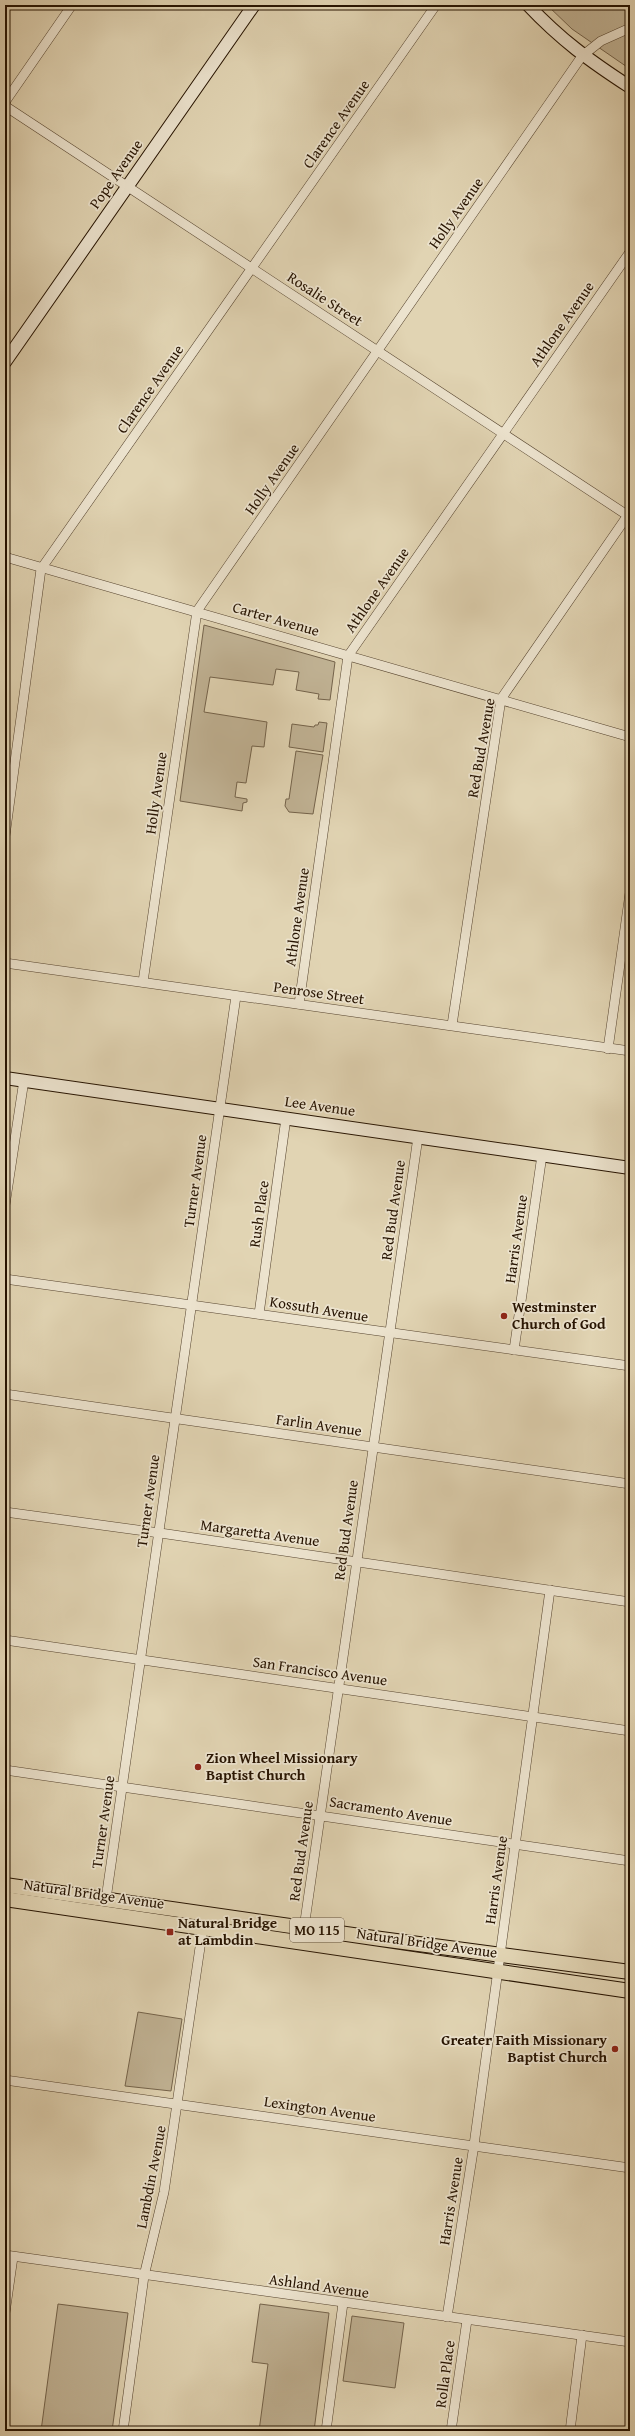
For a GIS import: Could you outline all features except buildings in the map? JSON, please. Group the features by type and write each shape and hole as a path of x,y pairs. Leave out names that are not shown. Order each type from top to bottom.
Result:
{"main road":[{"name":"Natural Bridge Avenue","path":"5,1885 304,1928 630,1972"},
{"name":"Natural Bridge Avenue","path":"5,1899 497,1970 630,1991"},
{"path":"580,1983 614,1980 630,1982"}],"street":[{"path":"5,102 72,5"},
{"name":"Pope Avenue","path":"5,362 254,5"},
{"name":"Clarence Avenue","path":"5,836 40,569 436,5"},
{"path":"528,5 551,29 582,56 630,87"},
{"name":"Holly Avenue","path":"142,982 198,611 582,56 601,41 630,28"},
{"name":"Rosalie Street","path":"5,106 629,515"},
{"name":"Athlone Avenue","path":"299,1004 348,656 630,252"},
{"name":"Red Bud Avenue","path":"452,1025 501,699 629,515"},
{"name":"Carter Avenue","path":"5,557 40,569 198,611 630,737"},
{"path":"608,1048 630,899"},
{"name":"Penrose Street","path":"5,963 452,1025 630,1052"},
{"path":"220,1108 236,996"},
{"name":"Lee Avenue","path":"5,1078 630,1168"},
{"path":"5,1204 24,1080"},
{"name":"Turner Avenue","path":"106,1899 174,1418 220,1108"},
{"name":"Rush Place","path":"259,1314 286,1118"},
{"name":"Red Bud Avenue","path":"304,1928 355,1562 418,1137"},
{"name":"Harris Avenue","path":"514,1350 542,1156"},
{"name":"Kossuth Avenue","path":"5,1279 259,1314 389,1334 630,1366"},
{"name":"Farlin Avenue","path":"5,1394 630,1484"},
{"name":"Margaretta Avenue","path":"5,1512 158,1532 630,1602"},
{"name":"Harris Avenue","path":"447,2317 474,2145 550,1590"},
{"name":"San Francisco Avenue","path":"5,1640 630,1731"},
{"name":"Sacramento Avenue","path":"5,1770 630,1861"},
{"name":"Lambdin Avenue","path":"123,2431 144,2276 164,2192 203,1927"},
{"name":"Lexington Avenue","path":"5,2080 630,2168"},
{"path":"5,2313 9,2256"},
{"name":"Ashland Avenue","path":"9,2256 144,2276 630,2342"},
{"path":"326,2431 343,2303"},
{"name":"Rolla Place","path":"452,2431 467,2320"},
{"path":"570,2431 582,2335"}],"shaded area":[{"path":"547,5 630,5 630,69 572,29"},
{"path":"204,625 335,662 330,700 318,699 319,694 296,690 299,672 276,669 273,685 210,677 204,712 267,722 264,747 252,746 246,783 237,782 235,797 247,799 247,802 243,803 242,811 180,801"},
{"path":"319,722 327,723 323,752 289,747 292,724 314,727 315,725 318,725"},
{"path":"296,751 323,755 313,814 289,812 285,806 286,799 289,799"},
{"path":"138,2012 182,2019 171,2091 125,2086"},
{"path":"58,2304 128,2313 112,2431 41,2431"},
{"path":"260,2304 329,2313 314,2431 259,2431 268,2364 252,2362"},
{"path":"352,2316 404,2323 395,2388 343,2381"}],"place":[{"name":"Westminster Church of God","path":"504,1316"},
{"name":"Zion Wheel Missionary Baptist Church","path":"198,1767"},
{"name":"Natural Bridge at Lambdin","path":"170,1932"},
{"name":"Greater Faith Missionary Baptist Church","path":"615,2049"}]}
